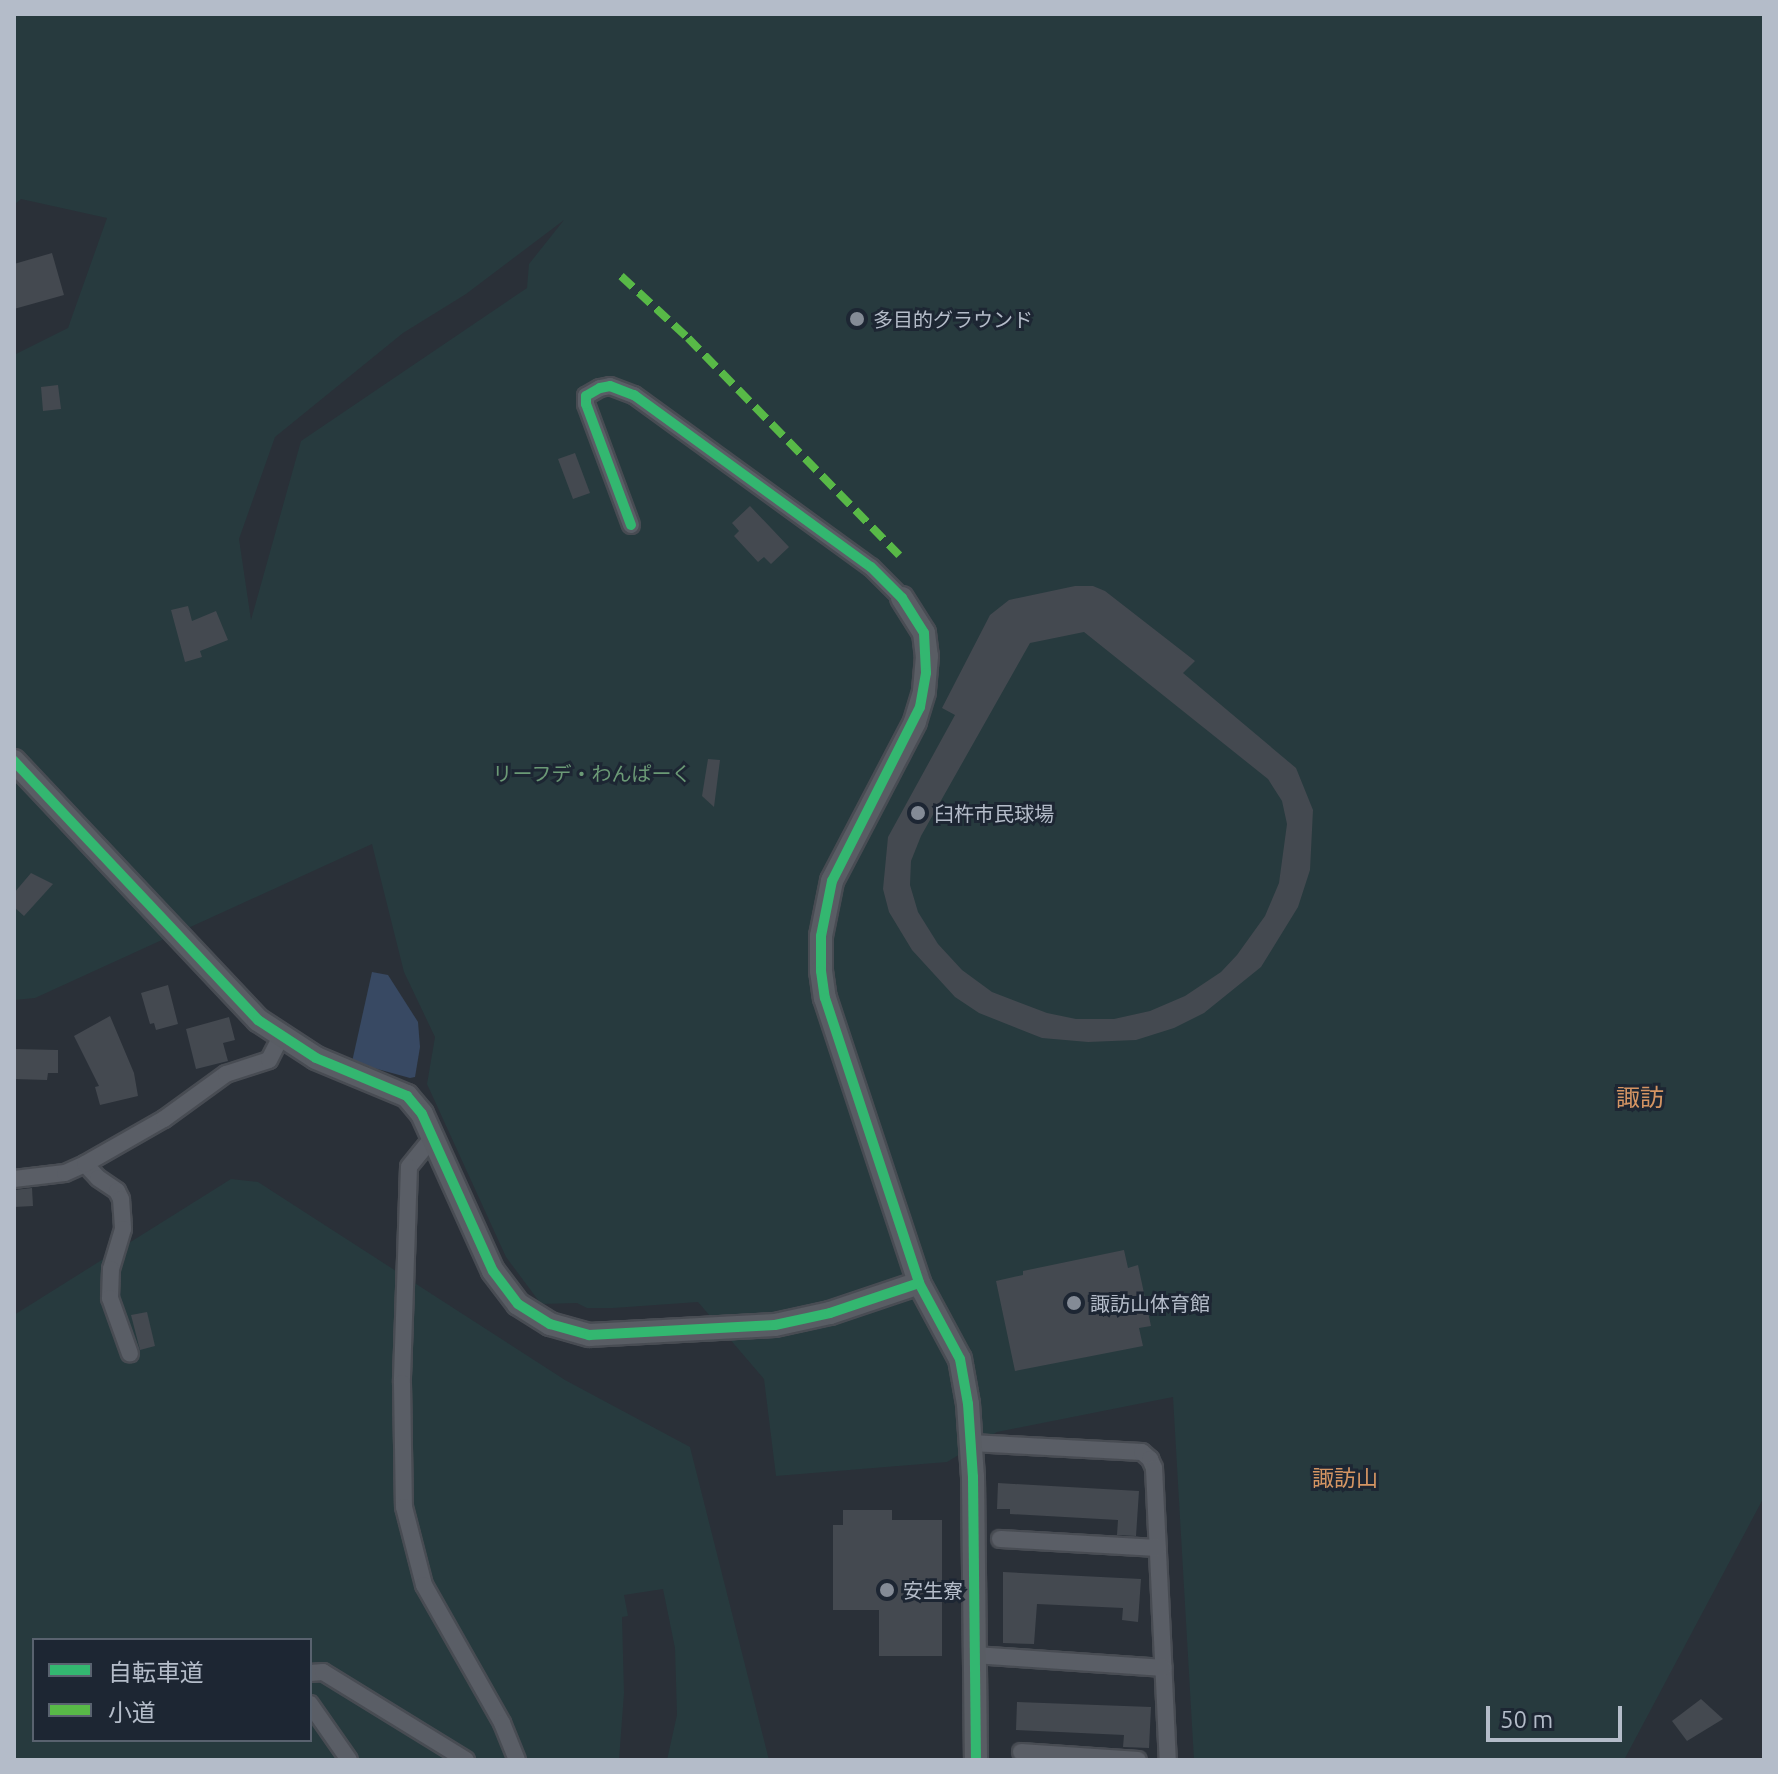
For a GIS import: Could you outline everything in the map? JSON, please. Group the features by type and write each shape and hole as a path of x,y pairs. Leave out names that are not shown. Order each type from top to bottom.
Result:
{"street":[{"path":"631,525 586,404 586,396 610,386 634,395 871,567 902,598 924,633 927,656 924,692 915,722 832,881 821,936 821,971 825,998 919,1283 960,1359 971,1443 976,1760"},
{"path":"14,761 258,1020 316,1058 407,1096 422,1114 493,1271 518,1304 550,1324 589,1335 775,1325 830,1313 919,1283"},
{"path":"14,1179 65,1173 85,1164 164,1119 226,1074 269,1060 282,1035"},
{"path":"433,1137 409,1167 402,1383 404,1507 424,1585 502,1723 517,1760"},
{"path":"85,1164 117,1191 121,1199 121,1240 110,1285 112,1308 130,1354"},
{"path":"971,1443 1142,1452 1154,1468 1168,1760"},
{"path":"1000,1539 1158,1548"},
{"path":"975,1655 1164,1668"},
{"path":"312,1673 323,1672 466,1760"},
{"path":"312,1707 349,1760"},
{"path":"1021,1752 1138,1760"}],"green space":[{"name":"リーフデ・わんぱーく","path":"14,14 1764,14 1764,1497 1624,1760 1194,1760 1173,1397 997,1432 947,1462 776,1476 764,1379 698,1302 613,1308 587,1308 577,1303 541,1304 506,1257 427,1084 435,1037 404,972 372,844 35,998 14,1000 14,355 68,328 107,218 21,199 14,205","holes":["564,220 529,264 527,288 301,441 251,620 239,539 275,437 403,333 466,294"]},
{"path":"231,1179 258,1182 565,1380 690,1447 769,1760 667,1760 677,1715 675,1648 663,1589 624,1595 628,1616 622,1617 624,1693 619,1760 14,1760 14,1315"}],"water":[{"path":"372,972 388,975 418,1022 420,1047 415,1077 352,1062"}],"building":[{"path":"52,253 64,295 14,309 14,264"},
{"path":"58,385 61,409 43,411 41,387"},
{"path":"575,453 590,493 573,499 558,459"},
{"path":"750,506 789,547 771,564 764,557 758,562 734,536 739,531 732,523"},
{"name":"臼杵市民球場","path":"1075,586 1093,586 1105,591 1195,661 1183,673 1296,768 1313,810 1310,870 1298,907 1261,967 1204,1013 1174,1028 1136,1040 1088,1042 1042,1038 979,1013 955,997 912,950 889,912 883,889 888,837 955,715 942,708 990,615 1009,600","holes":["1084,632 1268,779 1282,801 1287,824 1279,883 1265,916 1221,972 1185,996 1150,1011 1114,1019 1076,1019 1047,1013 992,992 962,970 938,944 918,912 910,885 911,861 921,836 1030,643"]},
{"path":"188,606 192,621 216,611 228,640 200,651 202,657 185,662 171,610"},
{"path":"708,759 720,760 714,807 702,796"},
{"path":"31,873 53,884 24,916 14,907 14,893"},
{"path":"168,985 178,1024 156,1030 154,1023 150,1024 141,993"},
{"path":"110,1016 134,1073 138,1096 100,1105 95,1087 99,1086 74,1036"},
{"path":"229,1017 235,1040 223,1043 228,1061 196,1069 186,1029"},
{"path":"14,1049 58,1050 58,1073 48,1073 47,1080 14,1079"},
{"path":"32,1188 33,1206 14,1207 14,1190"},
{"name":"諏訪山体育館","path":"1124,1250 1128,1268 1138,1265 1151,1326 1139,1328 1143,1346 1015,1371 996,1281 1023,1275 1023,1271"},
{"path":"147,1312 155,1346 140,1350 131,1315"},
{"path":"998,1483 1139,1491 1136,1536 1117,1535 1118,1520 1010,1514 1010,1509 997,1509"},
{"name":"安生寮","path":"843,1510 892,1510 892,1520 942,1520 942,1656 879,1656 879,1610 833,1610 833,1525 843,1525"},
{"path":"1003,1572 1141,1579 1138,1622 1122,1620 1123,1608 1037,1604 1034,1644 1003,1643"},
{"path":"1701,1699 1723,1719 1687,1741 1672,1721"},
{"path":"1017,1702 1151,1707 1149,1748 1123,1747 1124,1735 1016,1730"}],"marked path":[{"path":"621,276 688,338 899,555"}],"cycle path":[{"path":"631,525 586,404 586,396 610,386 634,395 871,567 902,598 924,633 926,673 920,707 832,881 821,936 821,971 825,998 919,1283 960,1359 968,1404 973,1477 976,1760"},
{"path":"14,761 258,1020 316,1058 407,1096 422,1114 493,1271 518,1304 550,1324 589,1335 775,1325 830,1313 919,1283"}],"place":[{"name":"多目的グラウンド","path":"857,319"},
{"name":"臼杵市民球場","path":"918,813"},
{"name":"諏訪山体育館","path":"1074,1303"},
{"name":"安生寮","path":"887,1590"}],"district":[{"name":"諏訪","path":"1640,1098"},
{"name":"諏訪山","path":"1345,1478"}]}
